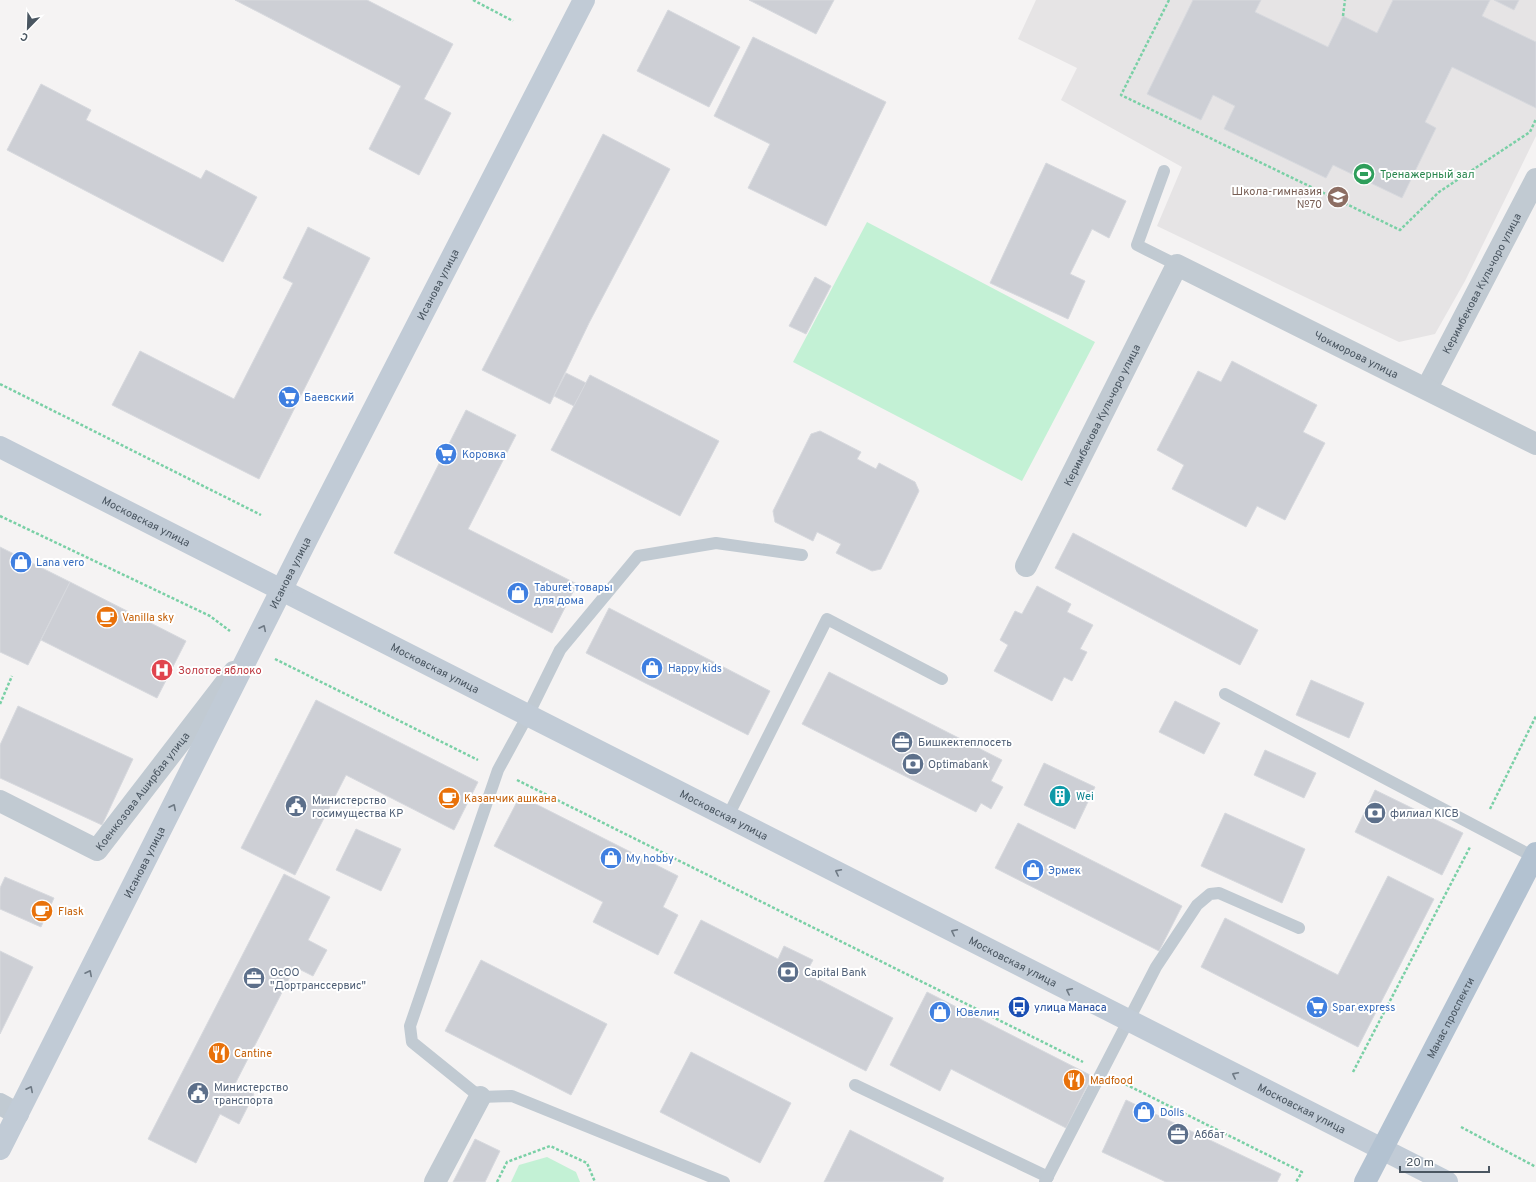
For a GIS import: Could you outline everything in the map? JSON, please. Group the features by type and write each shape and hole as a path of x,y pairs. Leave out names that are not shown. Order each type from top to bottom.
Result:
{"main road":[{"name":"Исанова улица","path":"0,1149 9,1109 253,647 467,225 584,0"},
{"name":"Московская улица","path":"0,447 1382,1150 1448,1182"},
{"name":"Манас проспекти","path":"1365,1182 1535,855"}],"street":[{"name":"Керимбекова Кульчоро улица","path":"1427,388 1536,179"},
{"name":"Чокморова улица","path":"1177,265 1427,388 1447,400 1536,444"},
{"name":"Керимбекова Кульчоро улица","path":"1026,566 1177,265"},
{"name":"Коенкозова Аширбая улица","path":"0,801 97,850 253,647"},
{"path":"435,1182 480,1097"}],"lane":[{"path":"1164,171 1137,245 1177,265"},
{"path":"724,1182 512,1096 480,1097 412,1042 410,1026 498,770 528,715 560,650 638,556 716,543 802,556"},
{"path":"728,816 827,619 942,679"},
{"path":"1225,694 1535,855"},
{"path":"855,1085 1047,1179 1156,967 1197,905 1210,894 1219,893 1299,928"}],"path":[{"path":"473,0 513,21"},
{"path":"1169,0 1121,95 1400,230 1439,192 1530,132 1536,119"},
{"path":"1344,16 1345,0"},
{"path":"0,384 261,515"},
{"path":"0,516 210,616 253,647 1302,1172 1296,1182"},
{"path":"0,704 12,676"},
{"path":"1353,1072 1536,716"},
{"path":"1461,1127 1536,1166"},
{"path":"497,1182 507,1162 550,1146 587,1163 595,1182"}],"shaded area":[{"name":"Школа-гимназия №70","path":"1036,0 1536,0 1536,136 1465,281 1435,334 1399,342 1157,226 1182,167 1061,100 1077,68 1018,39"}],"green space":[{"path":"867,222 1095,342 1022,481 793,362"},
{"path":"547,1157 576,1172 580,1182 511,1182 519,1165"}],"building":[{"path":"235,0 367,0 453,44 424,99 451,113 419,175 369,149 401,86"},
{"path":"749,0 834,0 816,34"},
{"path":"1193,0 1261,0 1255,12 1328,47 1343,16 1377,33 1393,0 1490,0 1482,16 1536,42 1536,108 1452,67 1425,122 1436,128 1402,198 1333,165 1326,178 1224,129 1235,106 1213,95 1201,120 1147,94"},
{"path":"1494,0 1519,0 1514,10"},
{"path":"668,10 740,47 709,107 637,71"},
{"path":"753,37 886,102 826,226 748,188 770,144 714,116"},
{"path":"41,84 91,110 86,120 201,179 206,170 257,197 223,262 7,150"},
{"path":"603,134 670,169 589,323 550,404 482,370"},
{"path":"1046,163 1126,201 1109,238 1092,229 1070,274 1085,281 1068,319 990,283"},
{"path":"308,227 370,258 259,479 112,405 140,351 234,399 293,283 283,278"},
{"path":"815,277 831,286 806,334 789,326"},
{"path":"1232,361 1317,405 1303,432 1325,443 1285,520 1257,506 1246,527 1172,489 1184,465 1157,450 1198,371 1221,382"},
{"path":"566,373 586,383 574,406 554,396"},
{"path":"590,375 719,441 680,516 551,450"},
{"path":"466,410 516,435 468,529 577,584 552,633 394,553"},
{"path":"820,431 861,452 857,459 876,469 879,463 915,482 919,491 881,569 872,571 836,553 841,544 817,532 813,541 775,522 773,511 811,434"},
{"path":"1073,533 1258,630 1240,665 1055,568"},
{"path":"0,547 70,582 28,665 0,652"},
{"path":"70,582 186,641 157,698 41,640"},
{"path":"1037,586 1071,604 1067,612 1093,625 1080,649 1087,652 1072,681 1064,677 1052,701 994,671 1008,645 1000,640 1015,611 1022,614"},
{"path":"609,608 770,691 748,735 586,653"},
{"name":"Бишкектеплосеть","path":"829,672 1002,760 991,781 1003,787 991,809 981,803 976,812 802,724"},
{"path":"1311,680 1364,703 1349,738 1296,715"},
{"name":"Министерство госимущества КР","path":"316,700 478,782 454,830 346,775 295,875 241,848"},
{"path":"1175,701 1220,723 1204,754 1159,732"},
{"path":"18,706 133,759 102,825 0,778 0,745"},
{"path":"1265,750 1316,773 1304,798 1254,775"},
{"name":"Wei","path":"1044,763 1095,787 1075,829 1024,805"},
{"path":"1375,790 1463,833 1442,875 1355,832"},
{"path":"520,796 678,876 663,907 678,915 658,955 593,922 603,902 494,846"},
{"path":"1225,813 1305,849 1282,903 1201,866"},
{"path":"1018,823 1182,906 1159,951 995,868"},
{"path":"356,829 401,849 381,891 336,870"},
{"path":"284,874 330,897 308,940 327,950 313,976 295,967 235,1084 254,1094 239,1124 220,1114 196,1163 148,1139"},
{"path":"1388,876 1434,899 1358,1047 1201,967 1225,918 1338,975"},
{"path":"5,877 54,898 41,927 0,909 0,888"},
{"path":"701,920 778,959 784,946 813,960 806,973 893,1018 866,1071 674,973"},
{"path":"0,951 33,967 0,1034"},
{"path":"481,960 607,1024 571,1095 445,1031"},
{"path":"927,992 1092,1076 1066,1128 951,1069 940,1091 890,1065"},
{"path":"691,1052 791,1103 760,1163 660,1112"},
{"path":"1126,1100 1281,1174 1277,1182 1166,1182 1102,1152"},
{"path":"850,1130 944,1178 942,1182 824,1182"},
{"path":"475,1139 500,1151 485,1182 453,1182"}],"place":[{"name":"Тренажерный зал","path":"1364,174"},
{"name":"Школа-гимназия №70","path":"1338,197"},
{"name":"Баевский","path":"289,397"},
{"name":"Коровка","path":"446,454"},
{"name":"Lana vero","path":"21,562"},
{"name":"Taburet товары для дома","path":"518,593"},
{"name":"Vanilla sky","path":"107,617"},
{"name":"Happy kids","path":"652,668"},
{"name":"Золотое яблоко","path":"162,670"},
{"name":"Бишкектеплосеть","path":"902,742"},
{"name":"Optimabank","path":"913,764"},
{"name":"Wei","path":"1060,796"},
{"name":"Казанчик ашкана","path":"449,798"},
{"name":"Министерство госимущества КР","path":"296,806"},
{"name":"филиал KICB","path":"1375,813"},
{"name":"My hobby","path":"611,858"},
{"name":"Эрмек","path":"1033,870"},
{"name":"Flask","path":"42,911"},
{"name":"Capital Bank","path":"788,972"},
{"name":"ОсОО \"Дортранссервис\"","path":"254,978"},
{"name":"улица Манаса","path":"1019,1007"},
{"name":"Spar express","path":"1317,1007"},
{"name":"Ювелин","path":"940,1012"},
{"name":"Cantine","path":"219,1053"},
{"name":"Madfood","path":"1074,1080"},
{"name":"Министерство транспорта","path":"198,1093"},
{"name":"Dolls","path":"1144,1112"},
{"name":"Аббат","path":"1178,1134"}]}
